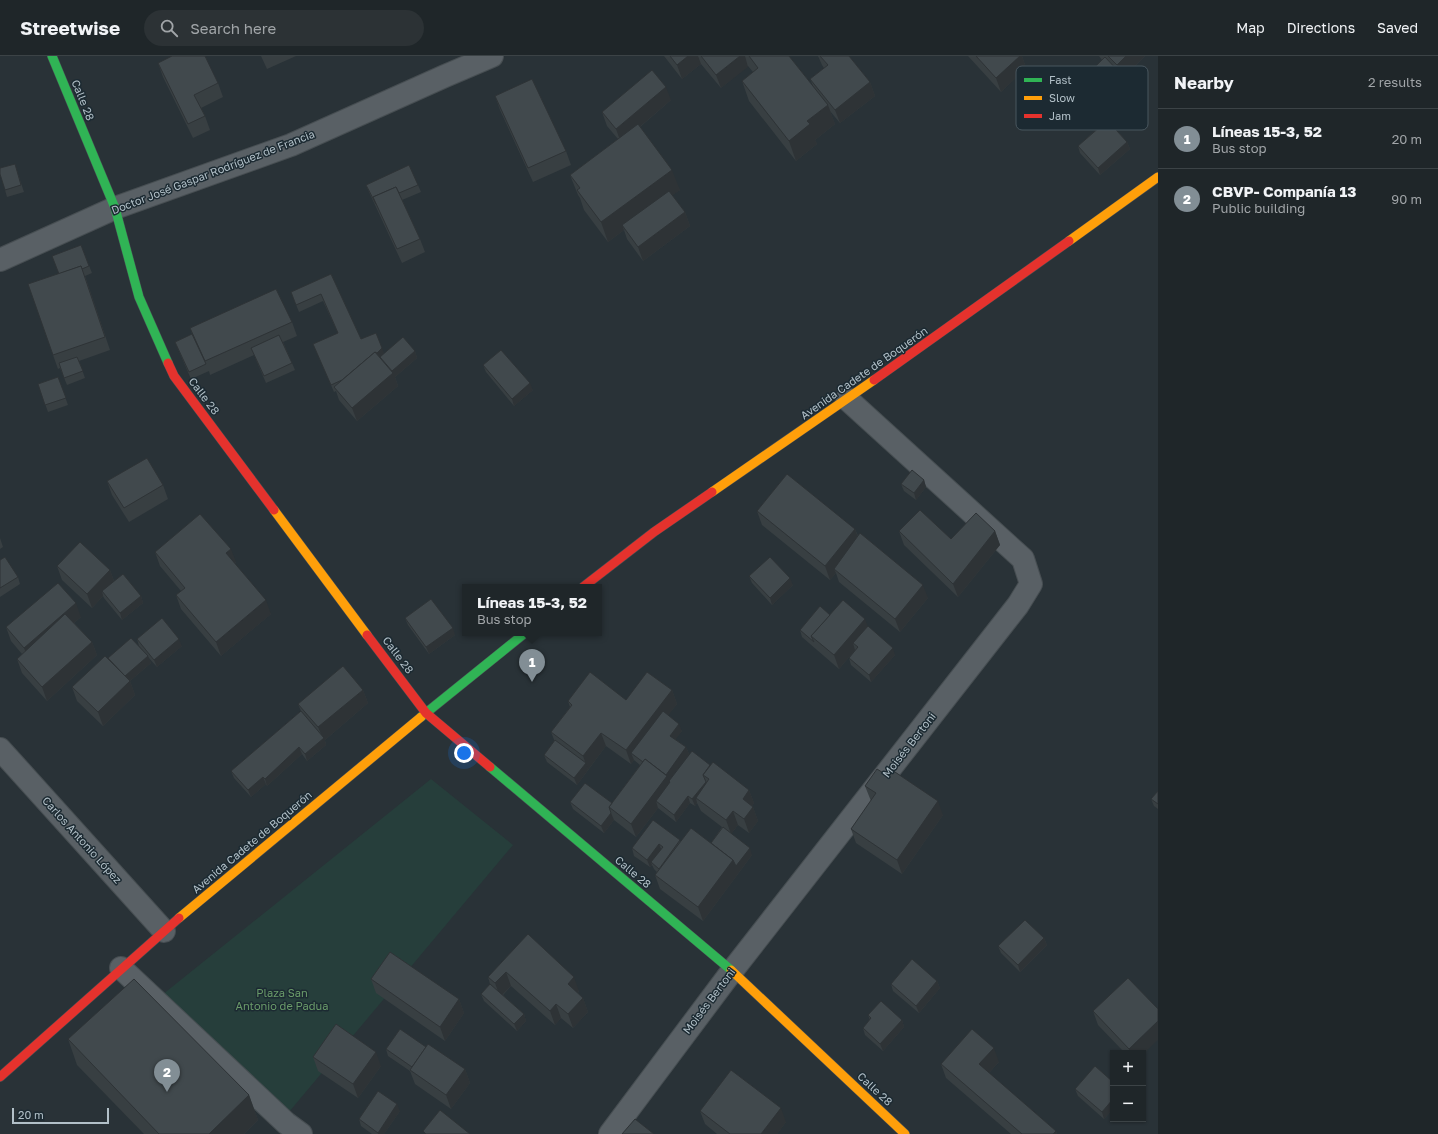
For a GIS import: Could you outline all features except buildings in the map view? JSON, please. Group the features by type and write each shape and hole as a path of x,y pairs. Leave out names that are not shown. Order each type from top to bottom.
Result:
{"main road":[{"name":"Calle 28","path":"52,56 115,208 139,297 174,376 426,713 732,971 905,1134"},
{"name":"Avenida Cadete de Boquerón","path":"587,584 654,532 911,355 1158,177"},
{"name":"Avenida Cadete de Boquerón","path":"0,1077 164,931 426,713 521,636"}],"street":[{"name":"Doctor José Gaspar Rodríguez de Francia","path":"0,260 115,208 291,145 492,56"},
{"name":"Moisés Bertoni","path":"610,1134 732,971 1018,605 1031,584 1023,559 847,399"},
{"name":"Carlos Antonio López","path":"0,749 164,931"},
{"path":"121,968 289,1130"}],"green space":[{"name":"Plaza San Antonio de Padua","path":"431,779 513,845 289,1112 162,995"}],"traffic: fast":[{"path":"52,56 115,208 139,297 168,363"},
{"path":"421,717 521,636"},
{"path":"490,767 731,970"}],"traffic: slow":[{"path":"1069,241 1158,177"},
{"path":"712,492 874,380"},
{"path":"274,510 367,635"},
{"path":"179,918 421,717"},
{"path":"731,970 905,1134"}],"traffic: jam":[{"path":"874,380 1069,241"},
{"path":"168,363 174,376 274,510"},
{"path":"587,584 654,532 712,492"},
{"path":"367,635 426,713 490,767"},
{"path":"0,1077 179,918"}],"place":[{"name":"Líneas 15-3, 52","path":"532,682"},
{"name":"CBVP- Companía 13","path":"167,1092"}]}
